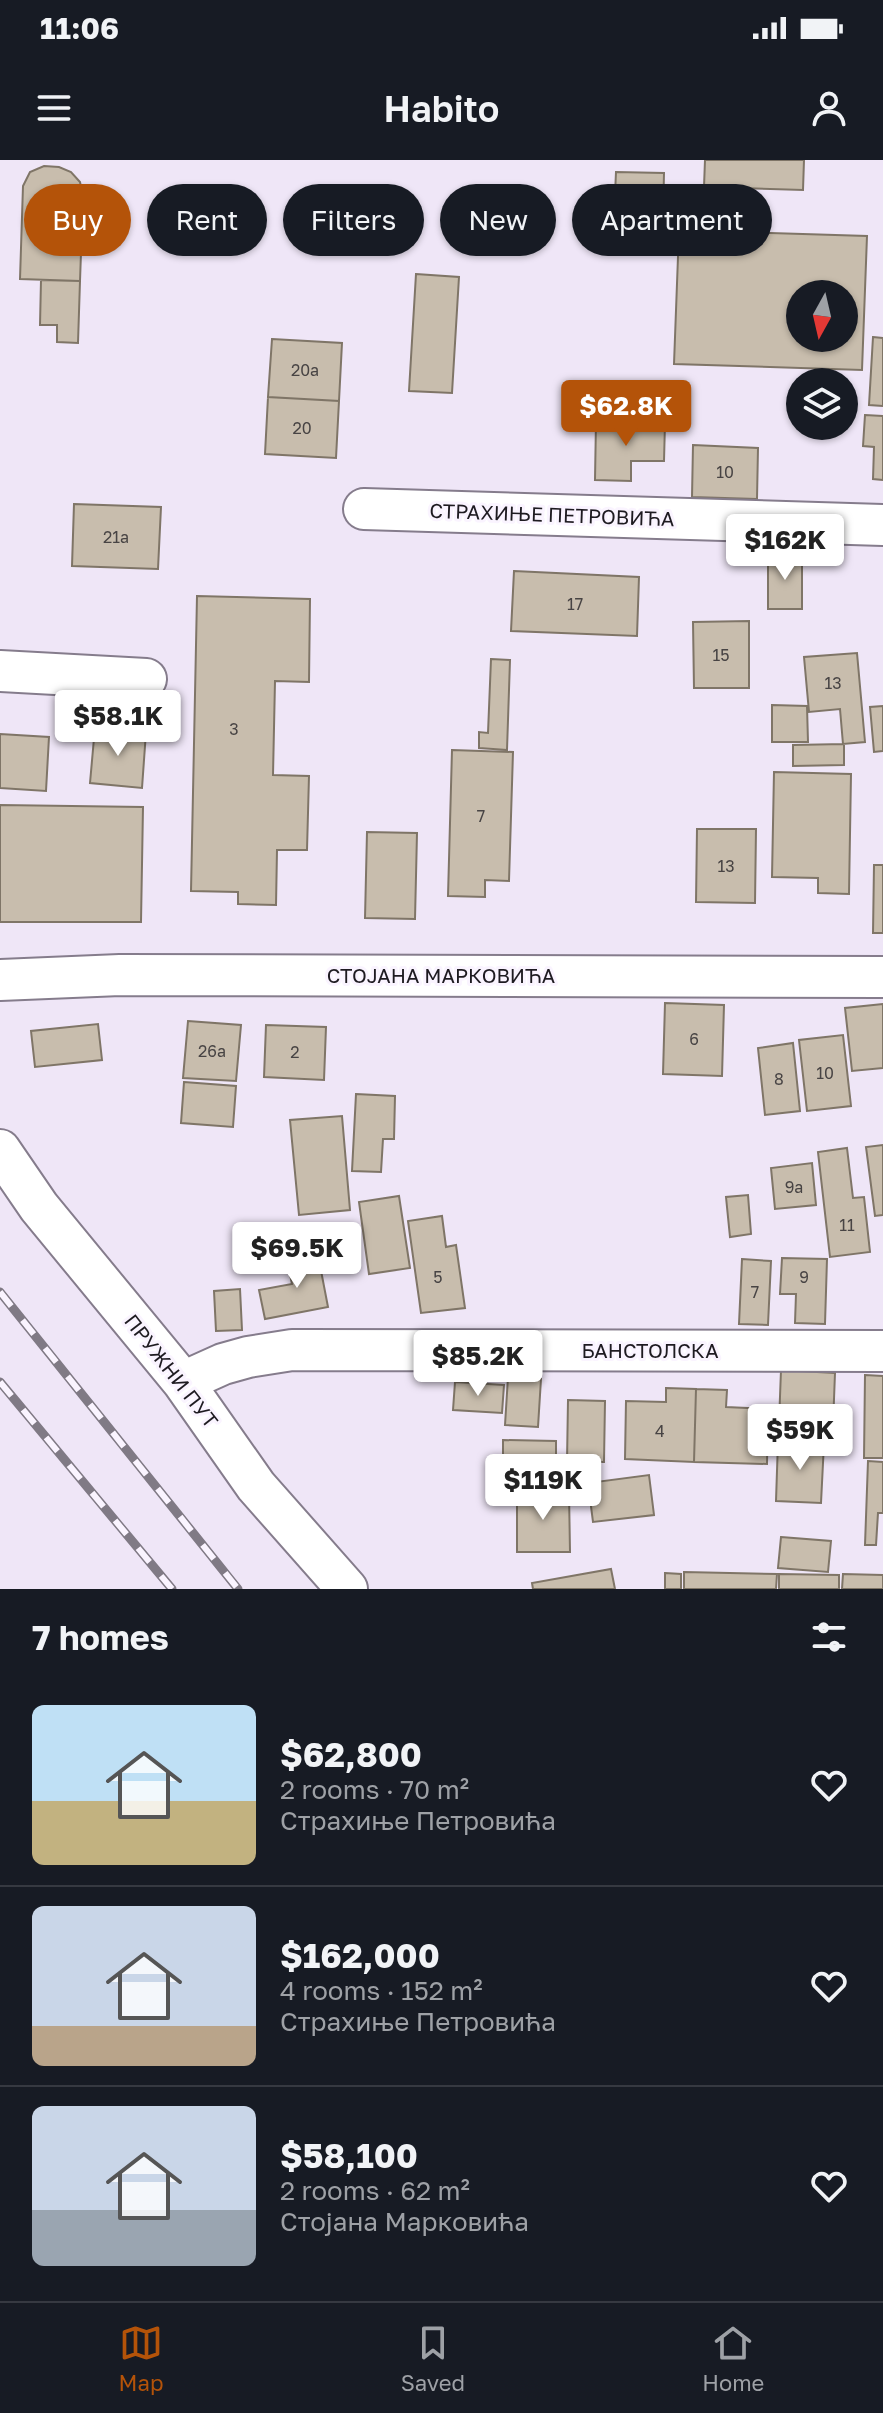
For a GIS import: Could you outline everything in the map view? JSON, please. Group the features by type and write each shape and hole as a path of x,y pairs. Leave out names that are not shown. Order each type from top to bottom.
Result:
{"street":[{"name":"СТРАХИЊЕ ПЕТРОВИЋА","path":"364,509 883,525"},
{"path":"0,671 146,679"},
{"name":"СТОЈАНА МАРКОВИЋА","path":"0,980 120,975 883,977"},
{"name":"ПРУЖНИ ПУТ","path":"0,1150 39,1207 183,1382 256,1486 347,1589"},
{"name":"БАНСТОЛСКА","path":"183,1382 223,1364 292,1350 883,1351"}],"building":[{"path":"705,160 804,160 803,190 772,189 772,184 704,184"},
{"path":"44,166 59,167 71,172 80,184 24,184 30,172"},
{"path":"616,172 664,173 664,184 615,184"},
{"path":"23,186 24,256 81,256 80,281 20,279"},
{"path":"772,233 867,236 862,370 674,364 678,256 772,256"},
{"path":"416,274 459,277 452,393 409,391"},
{"path":"41,280 80,281 78,343 57,342 57,325 40,325"},
{"path":"873,337 883,338 883,406 869,405"},
{"path":"272,339 342,343 339,401 268,397"},
{"path":"268,397 339,401 336,458 265,454"},
{"path":"865,415 883,416 883,480 873,479 874,447 863,446"},
{"path":"596,421 665,423 664,461 631,461 631,481 595,480"},
{"path":"693,445 758,448 757,499 692,497"},
{"path":"74,504 161,507 158,569 72,566"},
{"path":"768,555 802,555 802,609 768,609"},
{"path":"514,571 639,577 637,636 511,631"},
{"path":"197,596 310,599 309,682 275,681 273,775 309,776 307,850 277,850 276,905 238,904 238,892 191,891"},
{"path":"749,621 749,688 694,688 693,622"},
{"path":"857,653 865,742 843,744 840,709 809,712 804,657"},
{"path":"491,659 510,660 507,750 479,748 479,732 488,733"},
{"path":"772,705 807,706 808,742 772,742"},
{"path":"883,706 883,751 874,752 870,707"},
{"path":"95,727 146,732 142,788 90,783"},
{"path":"0,734 49,737 46,791 0,788"},
{"path":"844,744 844,765 793,766 793,745"},
{"path":"452,750 513,752 509,881 485,880 485,897 448,896"},
{"path":"774,772 851,774 849,894 818,893 818,878 772,877"},
{"path":"0,805 143,807 141,922 0,922"},
{"path":"697,829 756,829 755,903 696,902"},
{"path":"367,832 417,833 415,919 365,918"},
{"path":"874,865 883,865 883,933 873,933"},
{"path":"665,1003 724,1005 722,1076 663,1074"},
{"path":"883,1004 883,1068 852,1071 845,1008"},
{"path":"188,1021 241,1025 236,1081 183,1078"},
{"path":"98,1024 102,1060 35,1067 31,1031"},
{"path":"266,1025 326,1027 324,1080 264,1077"},
{"path":"843,1035 851,1106 807,1111 799,1040"},
{"path":"793,1043 800,1111 765,1115 758,1048"},
{"path":"184,1082 236,1086 233,1127 181,1123"},
{"path":"356,1094 395,1096 394,1139 383,1139 381,1172 352,1171"},
{"path":"342,1116 350,1210 299,1215 290,1120"},
{"path":"883,1145 883,1215 875,1216 866,1147"},
{"path":"847,1148 853,1198 864,1197 870,1252 830,1257 818,1152"},
{"path":"812,1163 816,1205 775,1209 771,1168"},
{"path":"748,1195 751,1234 730,1237 726,1197"},
{"path":"399,1196 410,1268 369,1274 359,1202"},
{"path":"442,1216 446,1247 456,1245 465,1308 421,1313 408,1221"},
{"path":"318,1255 328,1307 265,1319 259,1290 292,1284 287,1260"},
{"path":"782,1258 827,1259 825,1324 795,1323 796,1294 780,1294"},
{"path":"742,1259 771,1261 768,1325 739,1324"},
{"path":"240,1289 242,1330 216,1331 214,1291"},
{"path":"781,1370 835,1373 833,1425 779,1423"},
{"path":"865,1375 883,1376 883,1458 864,1458"},
{"path":"508,1377 541,1379 538,1427 505,1425"},
{"path":"455,1382 504,1385 502,1413 453,1410"},
{"path":"666,1388 696,1389 694,1462 625,1459 626,1401 666,1402"},
{"path":"696,1389 727,1390 726,1407 768,1409 767,1464 694,1462"},
{"path":"568,1400 605,1401 604,1462 567,1462"},
{"path":"503,1440 556,1441 556,1472 503,1472"},
{"path":"778,1441 824,1443 821,1503 776,1501"},
{"path":"868,1461 883,1462 883,1513 878,1513 876,1545 865,1545"},
{"path":"649,1475 654,1515 593,1522 588,1483"},
{"path":"569,1492 570,1552 517,1552 517,1493"},
{"path":"781,1537 831,1541 828,1572 778,1568"},
{"path":"611,1569 615,1589 533,1589 532,1583"},
{"path":"684,1572 777,1574 776,1589 684,1589"},
{"path":"665,1573 681,1574 681,1589 665,1589"},
{"path":"779,1574 839,1575 839,1589 779,1589"},
{"path":"843,1574 883,1575 883,1589 842,1589"}],"railway":[{"path":"0,1292 238,1589"},
{"path":"0,1382 172,1589"}]}
